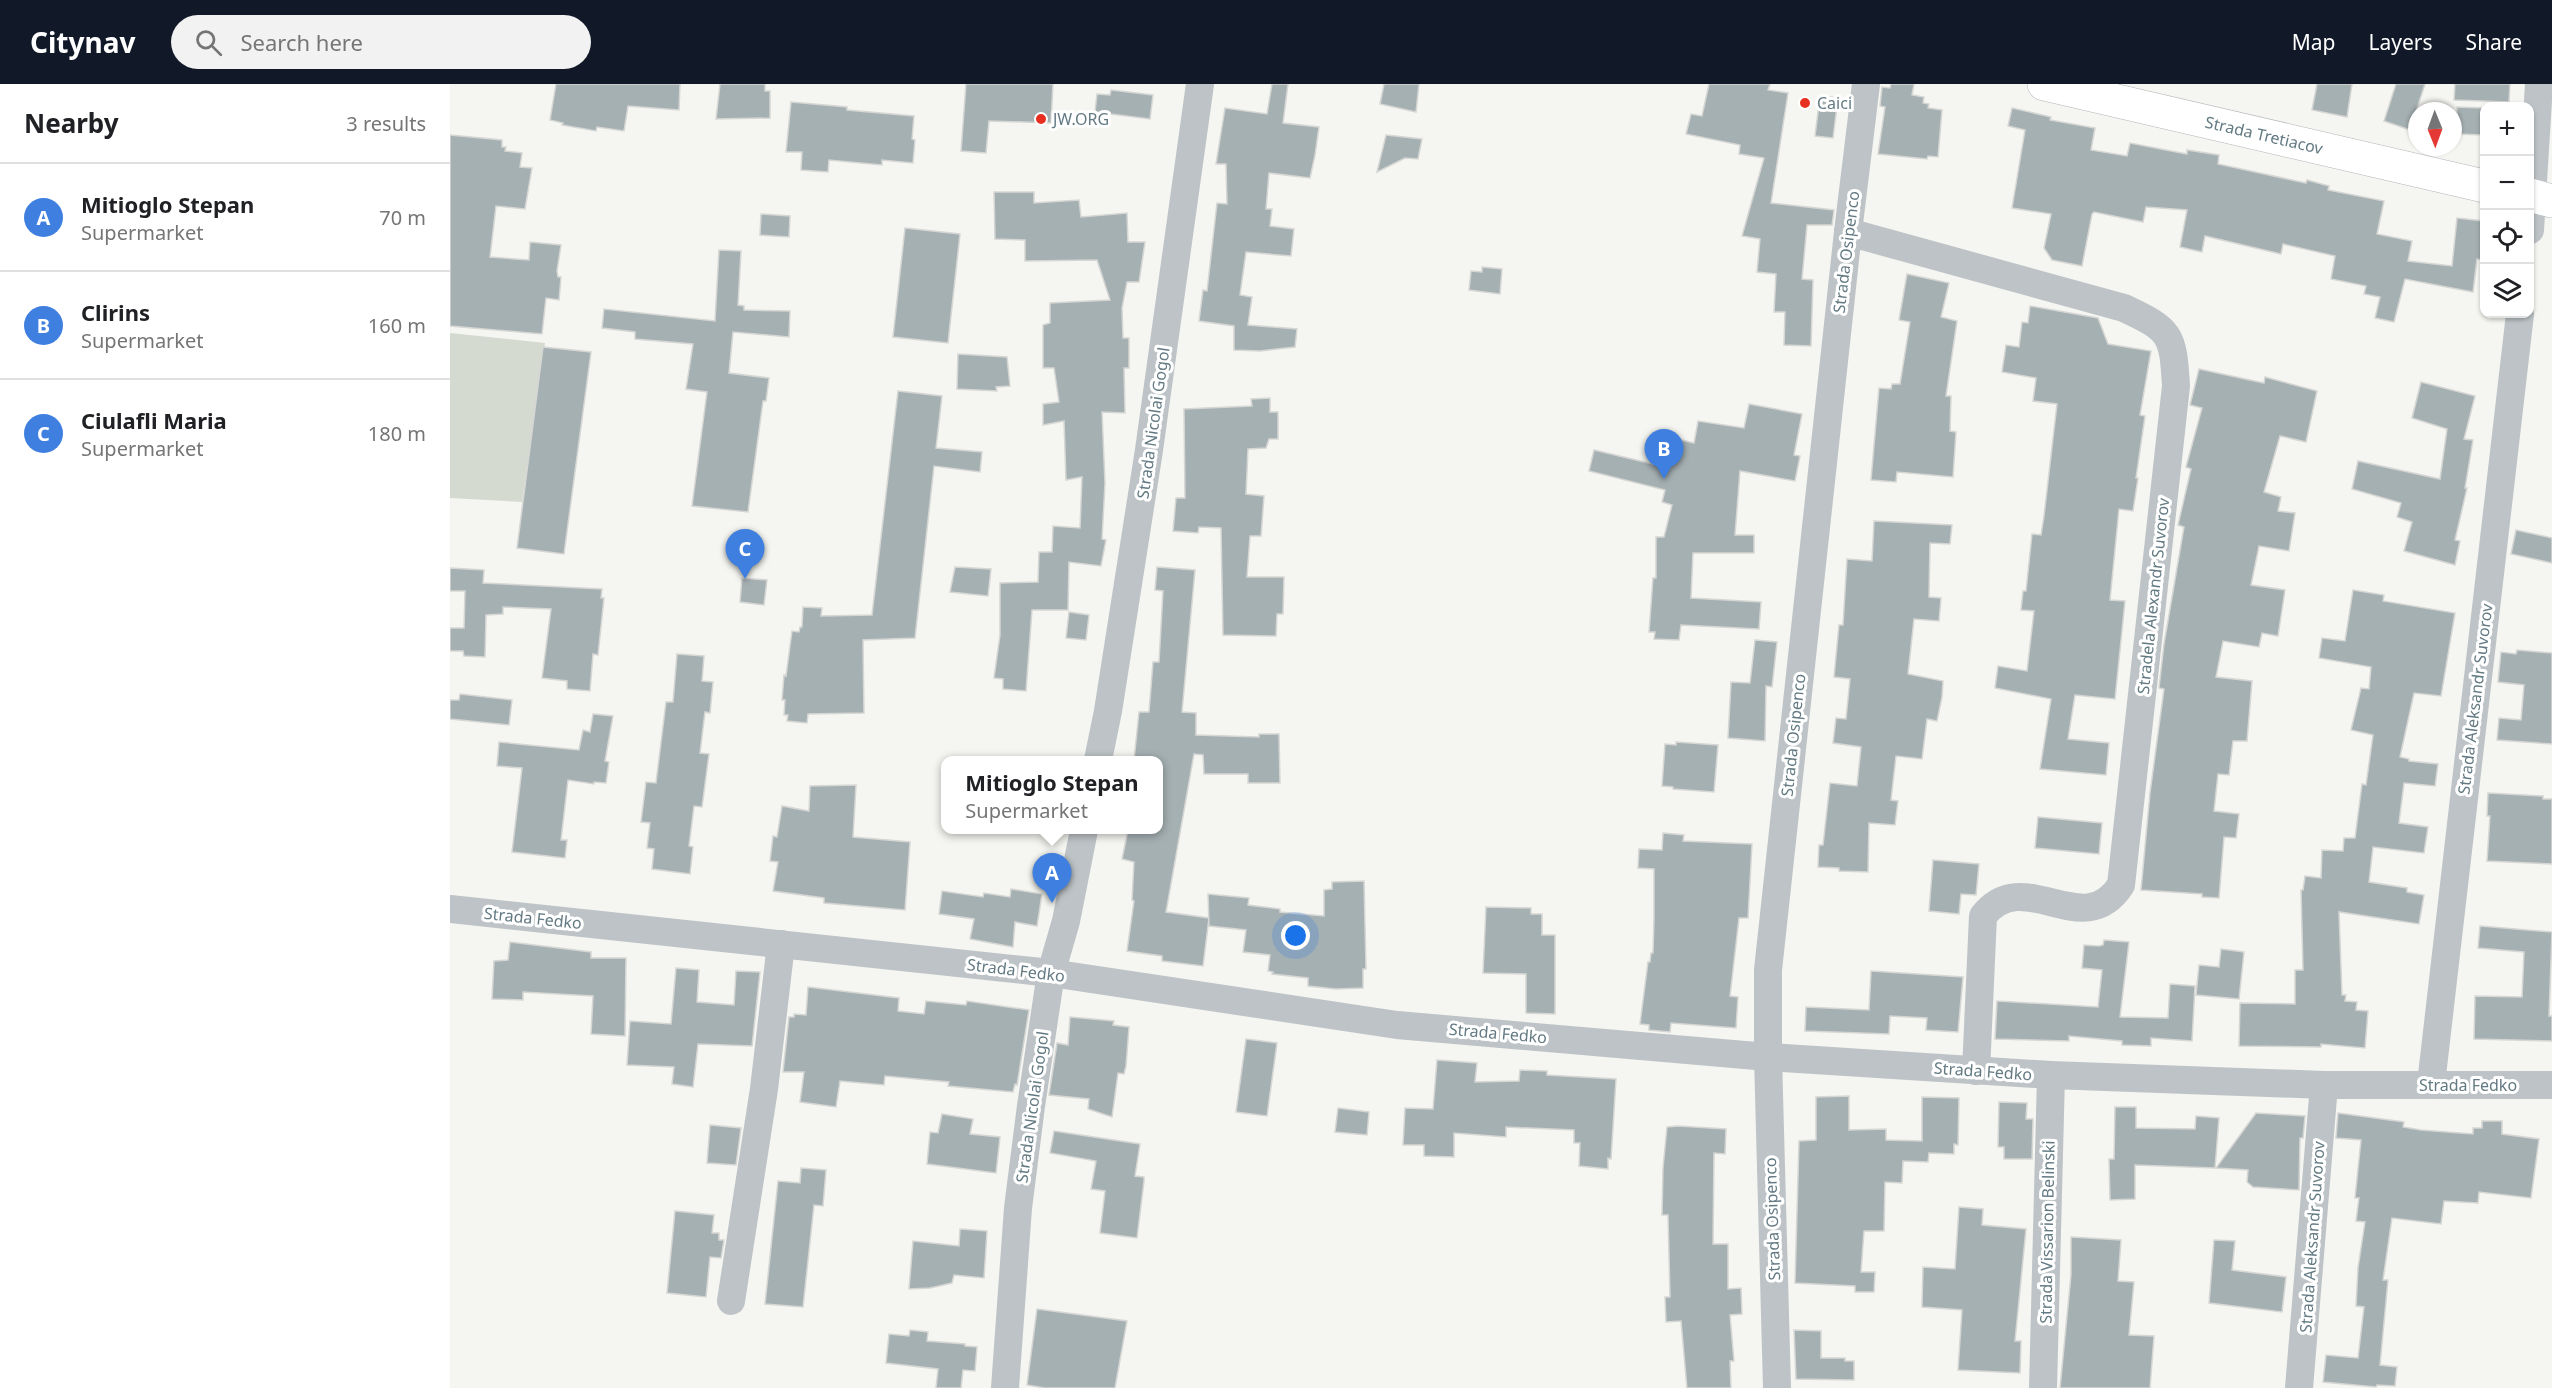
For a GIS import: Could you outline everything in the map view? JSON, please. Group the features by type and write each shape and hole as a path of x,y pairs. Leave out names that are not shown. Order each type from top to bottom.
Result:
{"street":[{"name":"Strada Nicolai Gogol","path":"1099,756 1110,699 1151,439 1200,84"},
{"name":"Strada Osipenco","path":"1777,1388 1768,1057 1769,958 1866,84"},
{"name":"Strada Tretiacov","path":"2044,84 2480,185"},
{"path":"2534,212 2538,197 2539,84"},
{"name":"Stradela Alexandr Suvorov","path":"1848,232 2124,308 2154,322 2169,336 2174,355 2176,386 2121,885 2113,897 2102,905 2089,908 2071,907 2022,896 2005,897 1992,903 1983,916 1976,1071"},
{"name":"Strada Aleksandr Suvorov","path":"2431,1084 2520,318"},
{"name":"Strada Nicolai Gogol","path":"1005,1388 1018,1208 1051,974 1066,921 1083,834"},
{"name":"Strada Fedko","path":"450,909 1051,974 1397,1025 1768,1057 2051,1076 2324,1085 2552,1085"},
{"path":"731,1301 764,1089 781,944"},
{"name":"Strada Vissarion Belinski","path":"2043,1388 2051,1076"},
{"name":"Strada Aleksandr Suvorov","path":"2299,1388 2324,1085"}],"shaded area":[{"path":"450,333 545,343 522,502 450,498"}],"building":[{"path":"556,84 680,84 679,110 628,106 624,131 597,127 596,131 562,125 563,123 550,120"},
{"path":"720,84 765,84 765,91 770,91 770,118 716,119"},
{"path":"966,84 1053,84 1051,123 989,121 986,153 961,151"},
{"path":"1272,84 1288,84 1283,123 1319,127 1315,155 1310,178 1269,173 1266,209 1272,209 1270,226 1294,229 1291,256 1246,252 1240,295 1252,297 1248,325 1297,329 1295,347 1260,351 1234,350 1234,326 1199,321 1203,290 1207,291 1217,203 1227,204 1226,164 1216,164 1225,108 1267,114"},
{"path":"1384,84 1419,84 1416,112 1380,104"},
{"path":"1709,84 1770,84 1768,90 1788,93 1771,203 1834,210 1832,225 1807,225 1802,279 1813,280 1811,346 1784,345 1785,312 1774,312 1776,274 1757,272 1760,239 1742,236 1764,158 1739,154 1740,145 1686,134 1691,114 1702,116"},
{"path":"1891,84 1914,84 1912,95 1924,97 1923,103 1929,104 1928,108 1942,110 1938,157 1928,156 1927,159 1878,154 1885,107 1880,106 1882,87 1890,88"},
{"path":"2317,84 2352,84 2347,117 2312,110"},
{"path":"2396,84 2425,84 2419,102 2408,102 2408,129 2384,121"},
{"path":"2455,84 2510,84 2509,102 2454,100"},
{"path":"1111,90 1153,95 1150,119 1095,112 1097,94 1110,95"},
{"path":"1820,96 1838,98 1833,138 1815,136"},
{"path":"791,102 914,116 913,163 882,160 882,165 829,160 828,172 801,170 802,152 786,152"},
{"path":"2462,107 2480,108 2480,135 2462,134"},
{"path":"2012,108 2051,117 2050,120 2095,128 2091,150 2127,156 2130,143 2187,154 2187,150 2219,155 2218,164 2306,183 2307,180 2329,186 2328,190 2384,201 2377,234 2412,241 2408,261 2452,266 2457,218 2480,221 2480,260 2477,259 2473,292 2405,279 2394,322 2375,318 2380,297 2364,294 2366,286 2331,279 2335,256 2283,244 2281,254 2205,236 2202,252 2180,247 2187,210 2146,207 2143,222 2094,212 2082,266 2052,260 2044,248 2051,214 2012,208 2025,130 2008,126"},
{"path":"450,135 502,140 502,147 506,147 505,151 522,153 520,167 532,168 525,209 496,206 490,257 529,260 530,242 561,245 557,271 558,277 561,277 559,300 546,298 542,334 450,326"},
{"path":"1386,135 1422,139 1418,159 1405,158 1377,172"},
{"path":"994,192 1034,192 1034,203 1079,200 1081,217 1127,213 1128,242 1145,242 1139,282 1127,282 1122,308 1123,338 1129,338 1129,368 1124,368 1125,413 1102,412 1105,483 1102,539 1106,540 1101,566 1069,562 1068,610 1032,610 1026,691 1003,689 1003,679 994,678 1000,635 1000,583 1038,582 1039,552 1052,552 1053,526 1080,528 1082,477 1066,480 1064,421 1043,425 1043,404 1059,402 1054,368 1043,368 1043,325 1050,323 1050,303 1110,300 1097,260 1025,261 1025,240 995,239"},
{"path":"761,214 790,216 789,237 760,235"},
{"path":"905,228 960,234 948,343 893,337"},
{"path":"719,250 741,251 738,305 744,306 744,310 790,311 789,337 733,332 729,373 769,378 766,401 763,401 748,512 692,506 707,392 686,389 693,344 635,339 635,332 602,328 604,309 715,321"},
{"path":"1482,267 1502,269 1500,294 1469,290 1471,271 1482,272"},
{"path":"1907,274 1949,283 1941,317 1957,321 1946,396 1951,396 1950,431 1956,432 1953,477 1897,472 1896,482 1871,480 1879,388 1891,389 1892,384 1900,384 1910,322 1899,320"},
{"path":"2030,306 2098,318 2108,344 2151,351 2140,415 2145,416 2133,511 2119,509 2110,600 2125,601 2115,699 2075,695 2068,739 2109,743 2106,775 2040,769 2051,699 1995,688 1998,666 2027,671 2034,611 2021,610 2023,591 2026,591 2032,534 2041,535 2057,404 2033,401 2036,378 2002,372 2006,345 2019,347 2022,322 2028,323"},
{"path":"543,347 591,352 564,554 517,548"},
{"path":"958,354 1007,357 1010,386 996,387 997,391 957,389"},
{"path":"2199,369 2264,383 2265,377 2317,391 2306,442 2280,436 2264,492 2281,497 2278,511 2295,513 2289,551 2259,546 2251,585 2285,590 2278,636 2262,633 2259,647 2223,641 2216,677 2252,681 2247,741 2233,741 2229,775 2218,774 2214,811 2239,814 2236,838 2224,837 2219,898 2202,897 2202,894 2141,890 2150,793 2164,689 2159,688 2164,644 2184,527 2178,525 2191,469 2186,467 2202,408 2190,405"},
{"path":"2421,382 2475,396 2464,439 2473,440 2465,488 2467,488 2455,540 2460,541 2455,565 2404,551 2412,522 2397,517 2401,503 2352,489 2358,461 2440,479 2447,429 2412,418"},
{"path":"898,391 942,396 936,448 982,452 980,472 934,466 915,638 863,640 864,713 808,714 807,723 787,721 788,715 784,715 785,700 782,700 784,675 786,676 792,631 799,632 802,627 803,607 822,608 821,616 872,615"},
{"path":"1270,398 1270,412 1278,412 1278,439 1269,439 1266,448 1248,449 1246,494 1264,496 1261,536 1250,536 1247,577 1284,577 1283,614 1277,614 1276,636 1223,635 1221,528 1199,527 1198,533 1173,531 1176,498 1185,498 1184,409 1252,406 1251,399"},
{"path":"1749,404 1802,414 1794,455 1800,456 1795,481 1740,471 1735,535 1754,535 1754,553 1693,553 1691,598 1761,602 1759,629 1681,625 1679,640 1654,639 1655,632 1649,632 1653,578 1656,578 1656,537 1664,537 1672,505 1662,502 1665,490 1589,471 1594,450 1670,468 1677,439 1694,443 1698,421 1744,428"},
{"path":"1874,521 1952,525 1950,544 1930,543 1929,597 1941,598 1939,621 1914,619 1908,674 1943,681 1942,697 1937,721 1927,719 1922,759 1896,756 1891,800 1898,801 1895,825 1869,823 1868,872 1839,871 1839,868 1818,867 1819,845 1823,845 1830,783 1857,786 1861,747 1833,743 1836,718 1846,719 1850,679 1834,677 1839,625 1843,625 1847,559 1872,561"},
{"path":"2516,530 2552,538 2552,563 2511,554"},
{"path":"955,567 991,569 988,596 950,592"},
{"path":"1157,567 1195,570 1182,712 1196,713 1196,735 1259,737 1259,734 1279,734 1280,783 1248,783 1248,774 1204,774 1203,755 1194,754 1166,912 1209,918 1203,966 1162,961 1162,956 1127,951 1134,901 1132,900 1134,862 1122,859 1127,834 1163,834 1163,756 1134,756 1139,712 1149,712 1153,662 1159,662 1163,591 1155,590"},
{"path":"450,568 484,570 483,583 602,589 601,598 604,598 598,655 593,654 590,691 567,689 567,681 542,678 551,609 503,607 503,614 486,615 485,657 464,656 463,651 450,651 450,628 464,628 465,591 450,591"},
{"path":"742,578 767,580 764,605 740,602"},
{"path":"2353,590 2384,595 2383,601 2455,613 2441,696 2414,693 2400,757 2409,759 2409,761 2438,764 2435,786 2404,783 2399,823 2428,827 2424,853 2373,847 2369,882 2407,888 2407,892 2424,895 2419,924 2339,912 2342,995 2346,995 2345,1001 2357,1002 2356,1010 2368,1011 2365,1048 2321,1044 2321,1047 2239,1046 2240,1003 2295,1004 2295,970 2303,970 2301,890 2303,890 2305,876 2321,878 2322,850 2343,851 2344,838 2355,838 2362,784 2366,785 2373,735 2351,730 2361,688 2369,689 2371,667 2319,658 2322,638 2345,641"},
{"path":"1069,612 1089,615 1086,640 1066,638"},
{"path":"1755,640 1777,642 1772,687 1766,686 1765,741 1728,738 1731,682 1750,683"},
{"path":"2517,650 2552,653 2552,744 2497,740 2499,718 2521,720 2524,685 2498,682 2501,652 2516,654"},
{"path":"677,654 704,656 702,681 713,682 710,713 705,712 700,753 709,754 702,807 694,806 689,846 693,847 690,874 652,869 654,849 647,848 650,823 641,822 646,782 656,783 666,702 673,702"},
{"path":"460,694 512,700 509,725 450,719 450,700 459,700"},
{"path":"593,714 613,716 605,761 609,762 606,783 594,782 594,784 568,780 561,840 567,840 565,858 512,852 522,768 497,766 499,742 579,750 583,730 590,732"},
{"path":"1676,742 1718,745 1714,792 1662,786 1665,744 1676,745"},
{"path":"856,785 853,837 910,842 905,910 824,903 824,898 773,891 778,862 770,861 773,836 777,837 782,806 809,811 810,786"},
{"path":"2488,793 2543,796 2543,799 2552,799 2552,864 2487,861 2490,816 2487,816"},
{"path":"2038,817 2102,823 2099,854 2035,848"},
{"path":"1663,833 1684,835 1683,841 1752,844 1748,918 1739,918 1730,996 1738,997 1736,1028 1671,1023 1670,1032 1649,1030 1649,1025 1640,1024 1648,962 1653,953 1654,869 1638,868 1639,849 1662,850"},
{"path":"1933,860 1979,864 1976,895 1961,894 1959,914 1929,911"},
{"path":"1364,881 1366,969 1363,969 1363,988 1336,989 1308,986 1308,978 1272,974 1273,972 1268,971 1270,955 1243,952 1246,930 1209,926 1208,894 1249,898 1248,905 1280,909 1280,912 1324,916 1324,890 1332,889 1332,882"},
{"path":"1011,889 1042,894 1037,926 1015,922 1013,947 970,939 974,919 939,914 942,891 983,897 984,893 1010,897"},
{"path":"1486,907 1531,908 1531,914 1542,914 1542,935 1555,935 1555,1014 1526,1013 1526,974 1483,973"},
{"path":"2480,926 2552,932 2549,1016 2552,1016 2552,1041 2474,1039 2475,996 2522,997 2524,952 2478,948"},
{"path":"2104,940 2129,942 2120,1017 2168,1018 2170,984 2195,986 2192,1041 2151,1038 2151,1046 2122,1045 2122,1041 2069,1036 2069,1041 1995,1039 1997,1001 2098,1007 2102,970 2082,968 2084,945 2103,945"},
{"path":"510,942 591,952 591,958 626,958 625,1036 591,1034 593,996 523,992 523,1000 492,999 494,961 508,960"},
{"path":"2221,949 2244,952 2239,999 2196,995 2199,965 2219,967"},
{"path":"676,968 699,970 697,1002 734,1005 736,971 760,972 752,1046 698,1044 693,1087 672,1084 674,1067 627,1065 630,1021 671,1024"},
{"path":"1871,971 1963,977 1958,1032 1926,1030 1927,1018 1890,1016 1889,1034 1805,1031 1806,1007 1869,1010"},
{"path":"808,987 899,998 898,1011 924,1014 926,1001 966,1005 967,1001 1029,1010 1017,1085 1015,1084 1013,1092 948,1086 949,1082 885,1076 884,1085 840,1081 836,1107 800,1102 804,1072 783,1072 789,1017 794,1017 794,1014 806,1015"},
{"path":"1070,1017 1114,1021 1113,1025 1129,1027 1126,1066 1124,1074 1118,1073 1112,1117 1088,1109 1089,1099 1049,1095 1057,1043 1068,1045"},
{"path":"1246,1039 1277,1043 1267,1116 1236,1112"},
{"path":"1437,1060 1477,1063 1475,1082 1519,1081 1520,1070 1547,1071 1547,1075 1616,1079 1611,1159 1608,1158 1608,1169 1579,1166 1580,1143 1574,1143 1574,1130 1506,1127 1506,1137 1454,1133 1454,1157 1424,1156 1424,1145 1403,1145 1405,1108 1433,1109"},
{"path":"1849,1096 1849,1130 1886,1129 1886,1140 1922,1141 1922,1097 1959,1098 1958,1145 1954,1144 1954,1154 1929,1153 1928,1162 1903,1161 1902,1183 1885,1182 1884,1231 1864,1231 1861,1272 1875,1272 1874,1292 1855,1292 1855,1286 1795,1283 1799,1141 1816,1140 1816,1097"},
{"path":"1999,1102 2027,1103 2026,1119 2033,1119 2032,1159 2004,1159 2004,1147 1998,1147"},
{"path":"2115,1107 2136,1107 2136,1128 2195,1129 2196,1116 2219,1118 2215,1168 2135,1165 2135,1199 2110,1200 2109,1159 2114,1159"},
{"path":"1338,1108 1369,1112 1367,1135 1335,1132"},
{"path":"2256,1113 2305,1116 2303,1138 2300,1138 2299,1190 2253,1187 2247,1182 2248,1170 2216,1168"},
{"path":"2338,1113 2404,1122 2403,1127 2421,1130 2473,1134 2473,1128 2482,1128 2482,1121 2502,1121 2502,1134 2539,1139 2531,1198 2479,1192 2478,1203 2444,1201 2441,1224 2392,1218 2383,1280 2388,1280 2380,1365 2397,1367 2395,1386 2377,1385 2376,1387 2323,1382 2326,1355 2358,1358 2364,1307 2356,1306 2358,1268 2365,1222 2356,1221 2359,1198 2355,1198 2361,1140 2336,1138"},
{"path":"942,1114 973,1119 970,1134 1000,1137 996,1173 927,1164 930,1132 938,1133"},
{"path":"710,1125 741,1128 736,1165 707,1163"},
{"path":"1667,1127 1726,1129 1725,1154 1714,1153 1713,1244 1728,1244 1728,1289 1741,1288 1742,1314 1730,1315 1734,1361 1730,1361 1731,1388 1687,1388 1681,1321 1666,1322 1665,1297 1670,1297 1668,1215 1662,1215 1663,1168"},
{"path":"1054,1131 1140,1144 1135,1176 1144,1177 1144,1181 1137,1238 1100,1233 1105,1191 1091,1189 1096,1161 1050,1153"},
{"path":"801,1168 826,1170 823,1206 814,1205 803,1307 765,1304 778,1181 800,1183"},
{"path":"1959,1207 1983,1209 1982,1225 2026,1229 2015,1341 2021,1341 2020,1373 1958,1370 1962,1310 1922,1307 1923,1267 1955,1269"},
{"path":"675,1211 714,1215 712,1233 719,1233 719,1240 724,1240 721,1258 710,1257 706,1297 667,1293"},
{"path":"960,1229 987,1231 984,1278 954,1275 952,1283 930,1288 909,1289 913,1241 959,1246"},
{"path":"2071,1237 2121,1240 2118,1281 2134,1282 2129,1335 2154,1336 2150,1388 2060,1388 2071,1275"},
{"path":"2214,1240 2235,1241 2232,1270 2286,1277 2282,1312 2209,1303"},
{"path":"1037,1309 1127,1321 1115,1388 1045,1388 1027,1385"},
{"path":"910,1330 928,1332 927,1341 977,1347 975,1371 963,1370 961,1388 936,1388 938,1369 886,1363 889,1334 909,1336"},
{"path":"1794,1330 1821,1331 1821,1358 1845,1358 1845,1361 1854,1361 1854,1380 1796,1379"}],"place":[{"name":"Caici","path":"1805,103"},
{"name":"JW.ORG","path":"1041,119"},
{"name":"Clirins","path":"1664,479"},
{"name":"Ciulafli Maria","path":"745,579"},
{"name":"Mitioglo Stepan","path":"1052,903"}]}
